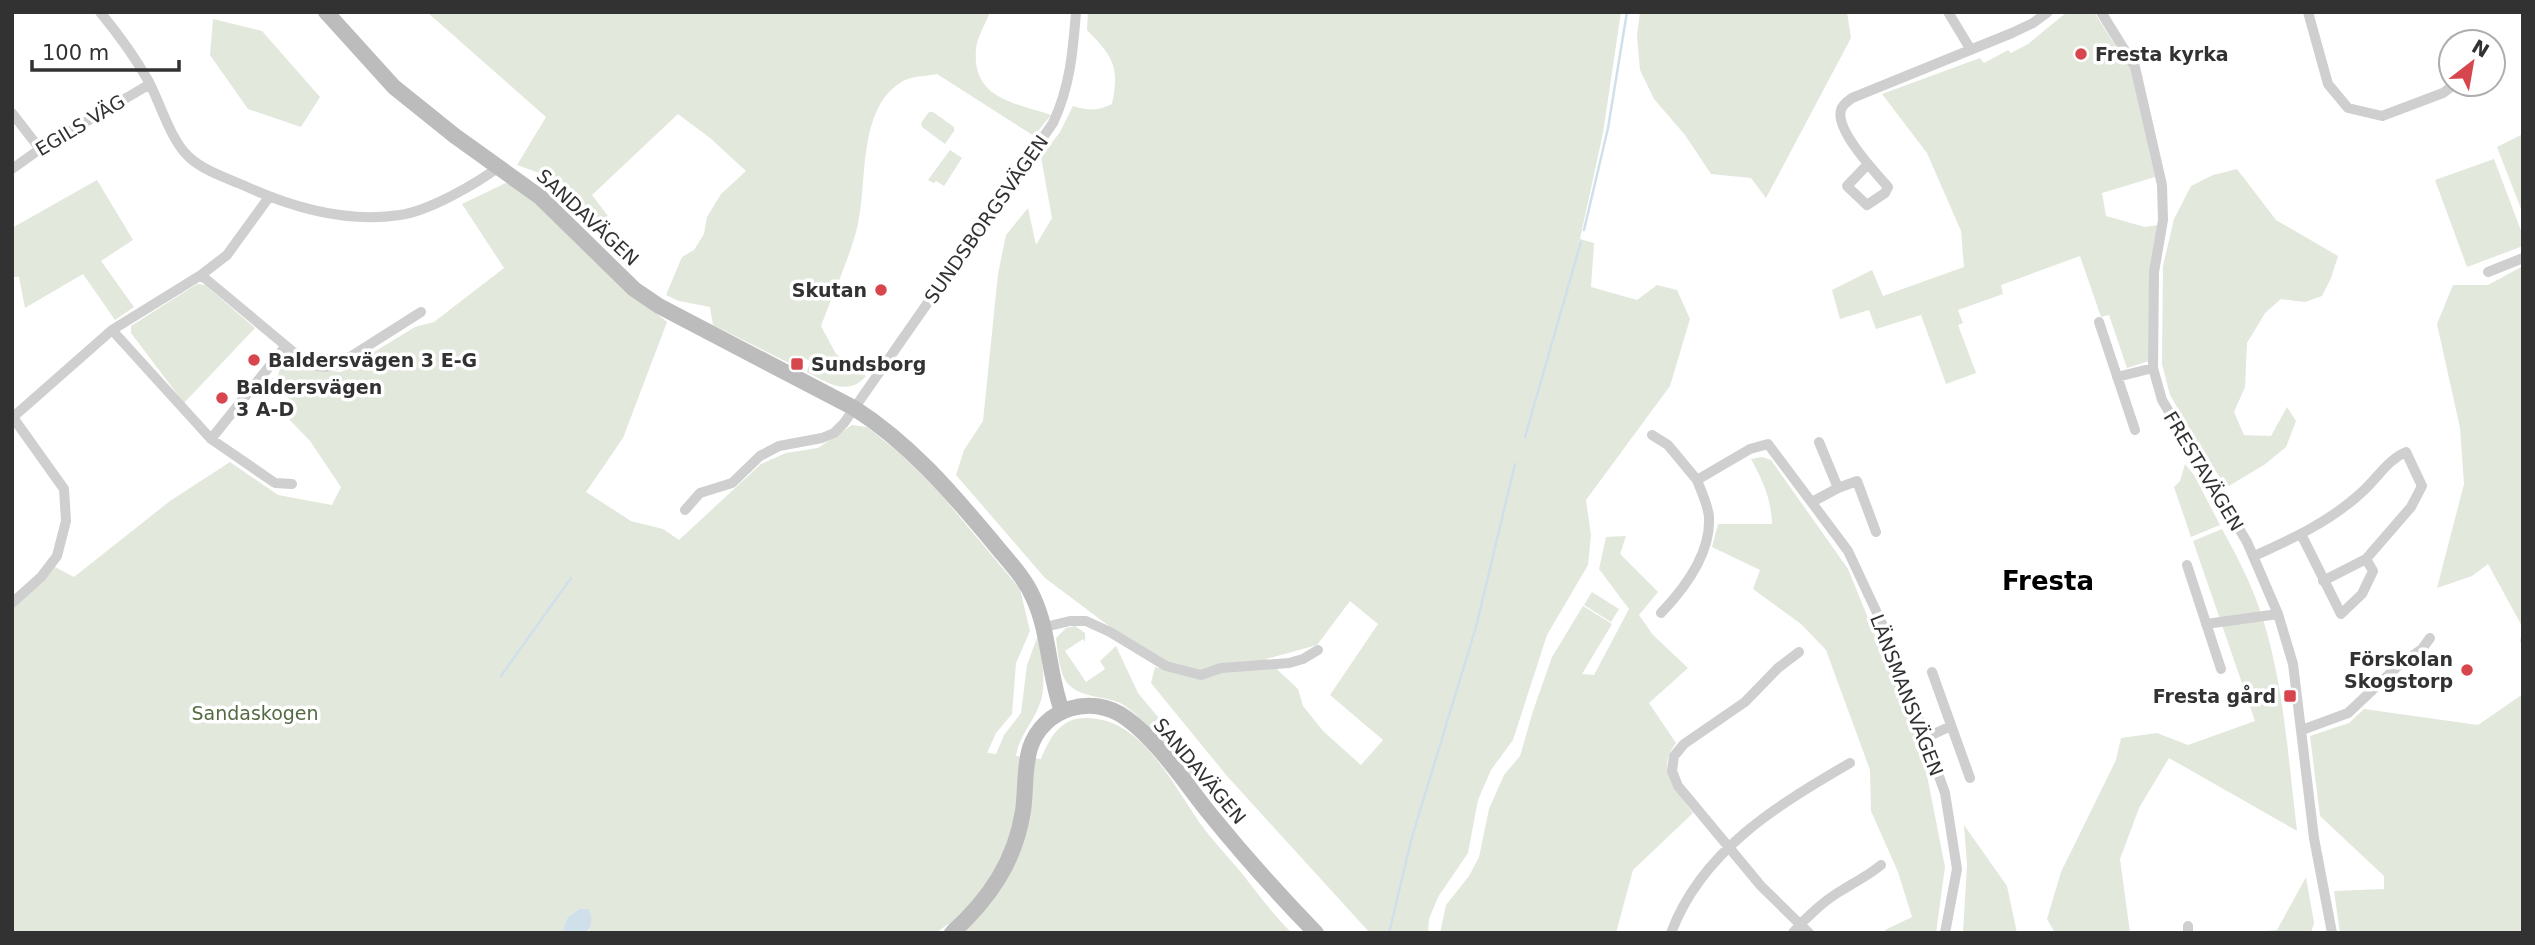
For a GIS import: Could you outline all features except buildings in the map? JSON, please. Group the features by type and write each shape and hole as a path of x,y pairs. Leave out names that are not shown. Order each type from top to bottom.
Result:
{"street":[{"path":"100,12 127,45 188,157 269,197 313,210 360,219 403,215 448,198 500,166"},
{"name":"SANDAVÄGEN","path":"326,12 394,87 455,136 540,197 634,289 659,306 854,408 874,420 913,454 949,490 1021,577 1033,596 1045,627 1056,697 1062,711 1084,705 1105,708 1125,717 1148,738 1254,870 1316,933"},
{"name":"SUNDSBORGSVÄGEN","path":"854,408 1053,123 1072,63 1076,12"},
{"path":"1948,12 1971,50"},
{"path":"1868,164 1840,122 1844,104 1852,98 2033,23 2048,12"},
{"name":"FRESTAVÄGEN","path":"2101,12 2135,67 2162,186 2163,220 2154,272 2153,368 2162,400 2254,556 2278,614 2293,664 2314,838 2332,933"},
{"path":"2308,12 2328,84 2348,108 2382,116 2437,95"},
{"name":"EGILS VÄG","path":"12,169 40,149 150,83"},
{"path":"12,113 40,149"},
{"path":"12,603 41,577 57,556 66,521 64,489 13,417 112,330 201,275 228,255 269,197"},
{"path":"2488,272 2523,258"},
{"path":"201,275 309,365 326,367 339,364 421,312"},
{"path":"2099,322 2134,430"},
{"path":"112,330 211,439 275,483 292,484"},
{"path":"211,439 285,347"},
{"path":"2117,377 2153,368"},
{"path":"685,510 701,493 732,483 760,456 779,446 812,441 834,433 854,408"},
{"path":"1652,435 1668,445 1697,480 1709,515 1707,541 1680,593 1661,613"},
{"path":"1819,442 1838,488"},
{"name":"LÄNSMANSVÄGEN","path":"1697,480 1750,449 1768,444 1847,551 1892,645 1945,793 1956,869 1945,933"},
{"path":"2254,556 2301,534 2362,493 2396,456 2406,452 2422,486 2411,507 2366,559 2323,581"},
{"path":"1812,502 1857,481 1876,532"},
{"path":"2301,534 2341,614 2362,594 2373,571 2366,559"},
{"path":"2187,565 2221,669"},
{"path":"2206,624 2278,614"},
{"path":"1045,627 1070,621 1086,621 1110,632 1166,666 1201,675 1221,668 1289,663 1318,650"},
{"path":"2302,730 2348,713 2399,665 2422,649 2430,638"},
{"path":"1799,652 1778,668 1745,702 1684,744 1674,755 1672,771 1678,786 1796,929 1809,933"},
{"path":"1932,672 1970,778"},
{"path":"952,933 991,892 1008,864 1016,843 1022,813 1030,748 1040,729 1062,711"},
{"path":"1925,738 1951,726"},
{"path":"1671,933 1687,899 1728,846 1785,800 1850,763"},
{"path":"1796,929 1842,890 1868,877 1881,865"}],"green space":[{"path":"427,12 990,12 976,49 981,79 998,96 1051,115 1034,136 937,74 905,80 890,92 879,107 872,125 855,237 821,326 836,354 866,376 852,386 838,386 807,372 810,361 800,356 791,364 713,325 710,307 679,301 666,295 682,257 694,250 704,234 707,217 721,194 746,171 710,138 678,114 592,195 608,216 592,228 559,198 556,179 517,165 546,117"},
{"path":"1088,12 1621,12 1603,133 1580,239 1594,243 1591,287 1637,300 1657,285 1677,290 1690,319 1670,386 1586,500 1591,535 1588,565 1547,635 1513,740 1491,770 1478,800 1468,853 1438,897 1429,919 1428,933 1370,933 1227,776 1151,683 1155,667 1193,677 1129,641 1045,578 956,475 964,450 983,421 998,274 1006,235 1028,208 1036,245 1052,218 1041,157 1060,132 1073,106 1092,110 1112,104 1115,80 1112,63 1087,30","holes":["1350,601 1378,624 1330,695 1383,740 1361,765 1323,731 1303,706 1298,689 1266,659 1317,645"]},
{"path":"1640,12 1847,12 1851,38 1766,198 1751,178 1711,174 1685,135 1654,99 1640,70 1637,36"},
{"path":"2067,12 2094,12 2131,70 2155,177 2102,193 2106,216 2145,227 2158,225 2149,361 2127,368 2109,315 2101,317 2080,256 2001,285 2003,294 1958,310 1963,323 1958,325 1976,373 1946,384 1921,315 1876,329 1869,310 1840,319 1832,290 1872,270 1883,296 1964,267 1961,231 1927,153 1882,94 1980,58 1984,63 2008,50 2011,53 2028,44"},
{"path":"213,19 262,31 320,97 301,127 248,109 210,55"},
{"path":"929,112 954,127 945,144 922,127 921,123"},
{"path":"2523,134 2523,214 2497,147"},
{"path":"950,150 962,158 944,186 928,180"},
{"path":"2494,159 2523,236 2523,246 2467,267 2435,180"},
{"path":"2237,169 2276,220 2338,256 2322,296 2305,302 2281,299 2265,313 2247,343 2245,387 2234,412 2244,435 2271,436 2287,407 2296,421 2286,447 2264,465 2227,487 2208,461 2170,395 2162,364 2163,266 2174,219 2191,186 2213,175"},
{"path":"97,180 133,240 101,261 134,307 115,320 83,274 25,308 19,277 12,277 12,228"},
{"name":"Sandaskogen","path":"510,181 667,322 623,438 586,492 631,521 663,529 679,540 761,464 786,453 818,448 852,425 867,427 903,456 938,491 1020,589 1030,631 1016,663 1012,714 996,733 987,753 996,754 1004,735 1021,713 1027,665 1038,635 1043,670 1042,698 1016,756 1041,759 1057,731 1076,719 1106,721 1124,729 1156,758 1205,830 1292,933 957,933 948,924 936,933 586,933 589,931 589,909 579,909 567,918 562,933 12,933 12,608 55,567 74,577 170,501 230,462 278,495 332,505 341,487 310,441 285,415 289,398 276,381 285,353 306,368 341,372 415,327 434,322 504,268 462,204"},
{"path":"2523,266 2523,628 2488,564 2472,576 2437,588 2464,484 2460,428 2437,324 2453,285 2488,285"},
{"path":"197,284 205,285 255,328 184,403 131,333 131,326"},
{"path":"1762,457 1771,460 1848,569 1922,750 1945,867 1936,933 1885,933 1885,930 1912,917 1898,872 1871,811 1870,770 1826,650 1801,624 1753,589 1760,570 1712,547 1718,524 1772,524 1766,490 1751,459"},
{"path":"2185,464 2194,475 2220,525 2191,537 2174,487 2180,481"},
{"path":"2222,529 2253,591 2269,639 2284,721 2297,831 2169,758 2139,808 2120,859 2130,933 2055,933 2047,919 2061,872 2116,760 2121,738 2157,733 2188,745 2255,721 2193,541"},
{"path":"1626,536 1620,554 1658,592 1639,615 1653,635 1688,668 1649,703 1676,743 1667,762 1668,771 1675,788 1693,813 1633,870 1616,933 1440,933 1446,905 1469,876 1479,857 1489,809 1504,775 1520,756 1552,657 1583,606 1612,624 1582,674 1594,675 1629,609 1599,569 1606,537"},
{"path":"1592,592 1619,609 1611,622 1584,605"},
{"path":"1075,626 1085,633 1085,642 1083,639 1065,651 1086,682 1105,669 1100,661 1116,646 1138,693 1206,775 1193,785 1159,740 1130,709 1114,701 1087,695 1069,685 1061,669 1056,638 1066,628"},
{"path":"2523,694 2523,933 2340,933 2334,891 2384,889 2384,876 2320,816 2310,736 2349,723 2364,709 2478,725"},
{"path":"1964,825 2007,886 2017,933 1963,933 1967,865"},
{"path":"2306,877 2314,923 2311,933 2244,933 2277,930"}],"shaded area":[{"path":"579,909 589,909 591,915 590,927 586,933 562,933 567,918"}],"waterway":[{"path":"1584,230 1608,128 1627,12"},
{"path":"1525,437 1581,242"},
{"path":"1389,933 1412,837 1476,627 1515,464"},
{"path":"501,676 571,578"}],"place":[{"name":"Fresta kyrka","path":"2081,54"},
{"name":"Skutan","path":"881,290"},
{"name":"Baldersvägen 3 E-G","path":"254,360"},
{"name":"Sundsborg","path":"797,364"},
{"name":"Baldersvägen 3 A-D","path":"222,398"},
{"name":"Förskolan Skogstorp","path":"2467,670"},
{"name":"Fresta gård","path":"2290,696"}],"district":[{"name":"Fresta","path":"2048,581"}]}
